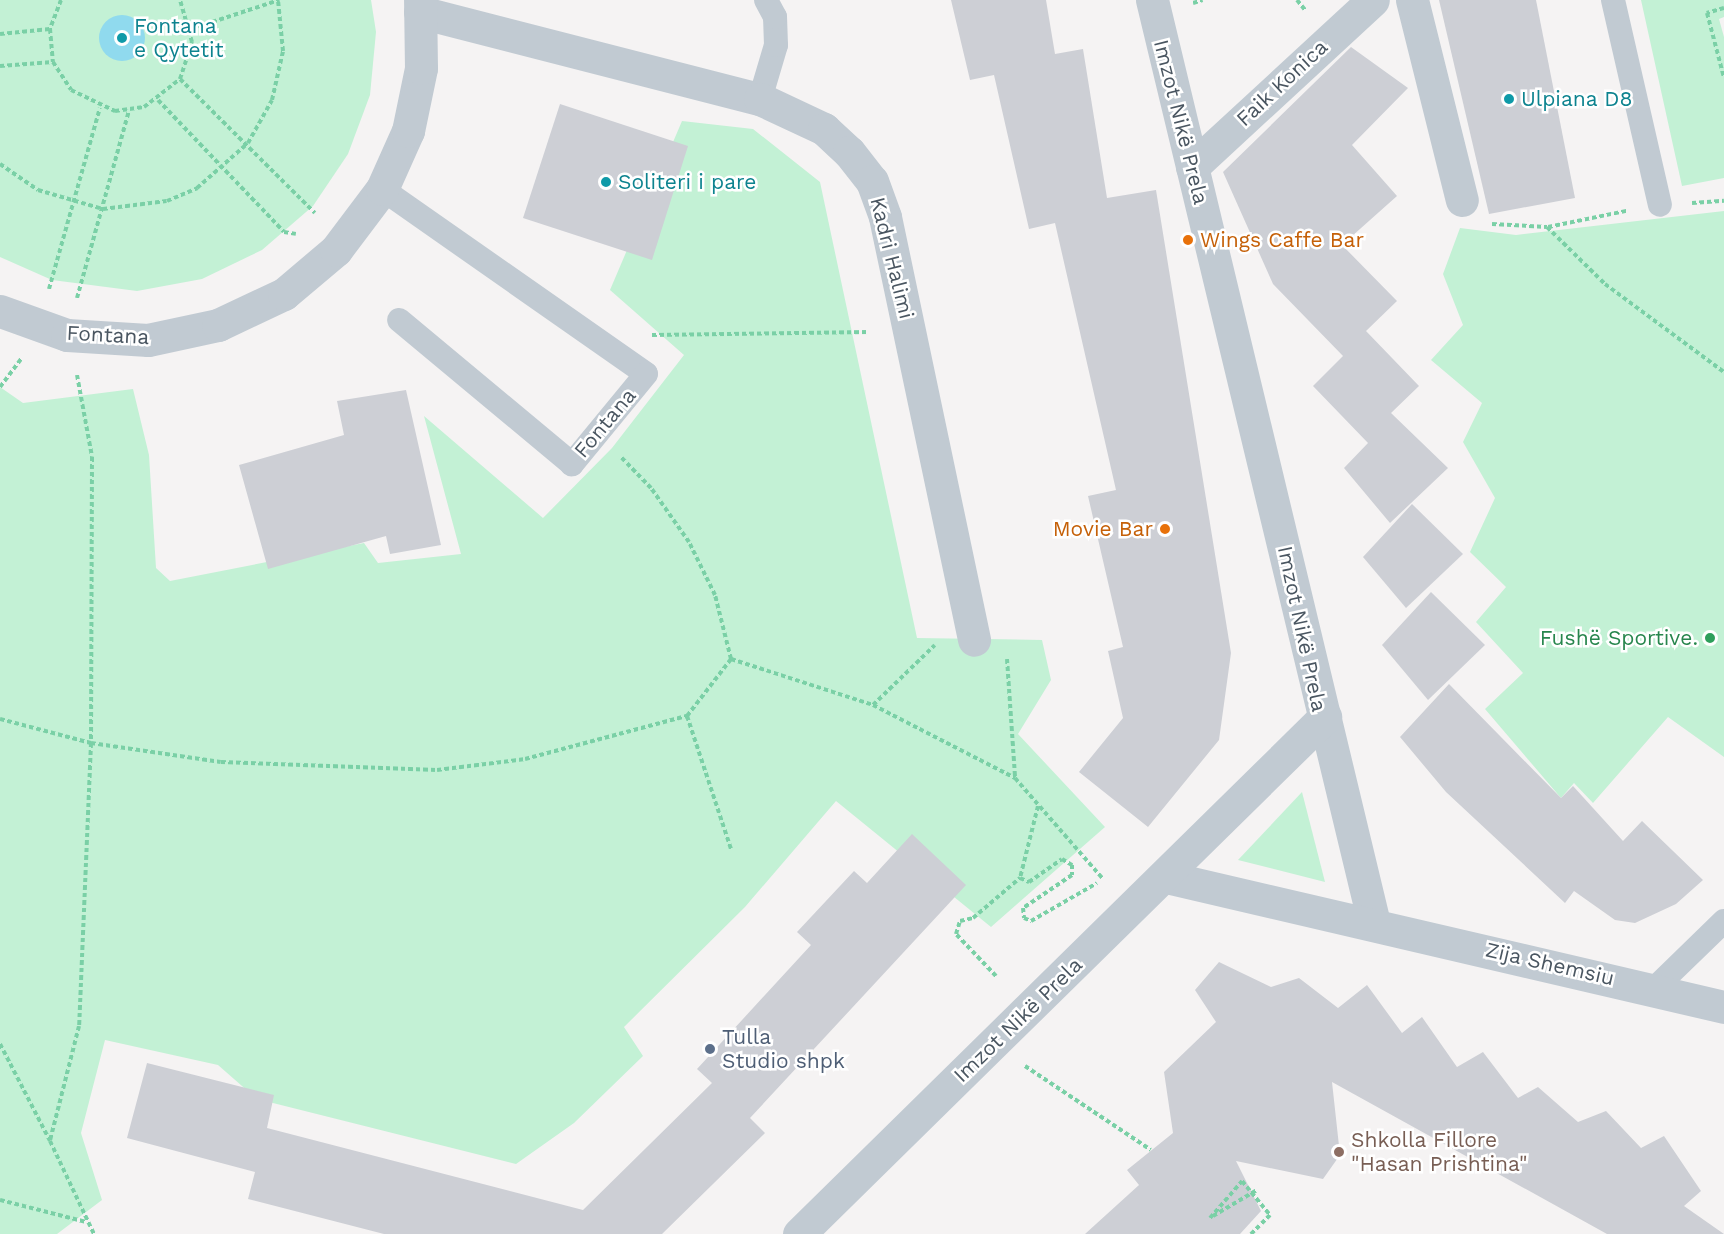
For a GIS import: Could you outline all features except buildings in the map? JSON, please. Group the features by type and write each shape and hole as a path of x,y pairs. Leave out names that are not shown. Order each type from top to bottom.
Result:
{"street":[{"name":"Imzot Nikë Prela","path":"799,1234 1166,877 1325,717 1152,0"},
{"name":"Faik Konica","path":"1192,166 1373,0"},
{"path":"1412,0 1462,200"},
{"name":"Kadri Halimi","path":"420,6 760,99 824,129 872,181 910,332 974,640"},
{"name":"Fontana","path":"0,311 52,332 148,340 219,325 284,294 328,243 382,189 408,131 421,68 420,6"},
{"path":"1325,717 1374,923"},
{"name":"Zija Shemsiu","path":"1166,877 1655,988 1724,1007"}],"lane":[{"path":"760,99 776,45 775,17 766,0"},
{"path":"1613,0 1660,205"},
{"name":"Fontana","path":"382,189 646,374 572,464 399,320"},
{"path":"1655,988 1724,921"}],"path":[{"path":"61,0 50,29 52,62 70,90 100,108 129,110 158,100 180,79 190,55 191,28 180,0"},
{"path":"0,164 38,190 74,204 103,209 167,201 223,170 248,143 272,100 283,51 279,0 191,28"},
{"path":"1297,0 1306,12"},
{"path":"1724,8 1707,13 1724,78"},
{"path":"0,34 50,29"},
{"path":"0,66 52,62"},
{"path":"180,79 313,206 328,243"},
{"path":"158,100 284,232 328,243"},
{"path":"50,1141 79,1026 91,743 91,426 52,332 74,204 100,108"},
{"path":"52,332 103,209 129,110"},
{"path":"1462,200 1467,223 1547,227 1605,284 1724,372"},
{"path":"588,333 910,332"},
{"path":"596,434 651,488 689,542 715,595 731,659"},
{"path":"873,705 934,646 974,640 1001,639 1011,671 1015,778"},
{"path":"731,659 873,705 1015,778 1099,875"},
{"path":"0,719 91,743 221,762 437,770 525,759 687,716 731,659"},
{"path":"687,716 732,849"},
{"path":"996,976 956,934 960,921 973,918 1020,878 1038,805"},
{"path":"1020,878 1029,882 1062,859 1072,865 1072,875 1023,908 1024,918 1031,921 1104,880"},
{"path":"0,1044 50,1141 94,1234"},
{"path":"989,1047 1151,1150"},
{"path":"1251,1234 1270,1215 1256,1198 1249,1190 1242,1181 1210,1218 1219,1212 1228,1207 1238,1201 1247,1196 1257,1190"},
{"path":"0,1200 87,1223"}],"green space":[{"path":"0,0 371,0 376,32 370,95 348,154 313,206 262,250 202,279 137,291 52,280 0,257"},
{"path":"1641,0 1724,0 1724,17 1719,19 1724,37 1724,178 1682,186"},
{"path":"682,121 753,129 820,182 917,638 1042,640 1051,680 1018,734 1105,827 991,927 836,801 745,907 624,1027 643,1056 574,1123 516,1164 257,1099 218,1065 105,1040 81,1133 102,1200 57,1234 0,1234 0,387 23,403 133,389 149,455 156,568 170,581 364,543 378,563 461,554 424,416 543,518 612,448 684,355 610,290"},
{"path":"1724,211 1724,757 1668,717 1593,803 1574,783 1561,798 1485,709 1523,673 1476,622 1506,587 1470,552 1495,498 1463,442 1482,403 1431,360 1463,325 1443,274 1460,228 1516,235"},
{"path":"1302,792 1325,882 1238,860"}],"water":[{"name":"Fontana e Qytetit","path":"122,15 138,22 145,38 138,54 122,61 106,54 99,38 106,22"}],"place":[{"name":"Fontana e Qytetit","path":"122,38"},
{"name":"Ulpiana D8","path":"1509,99"},
{"name":"Soliteri i pare","path":"606,182"},
{"name":"Wings Caffe Bar","path":"1188,240"},
{"name":"Movie Bar","path":"1165,529"},
{"name":"Fushë Sportive.","path":"1710,638"},
{"name":"Tulla Studio shpk","path":"710,1049"},
{"name":"Shkolla Fillore \"Hasan Prishtina\"","path":"1339,1152"}]}
